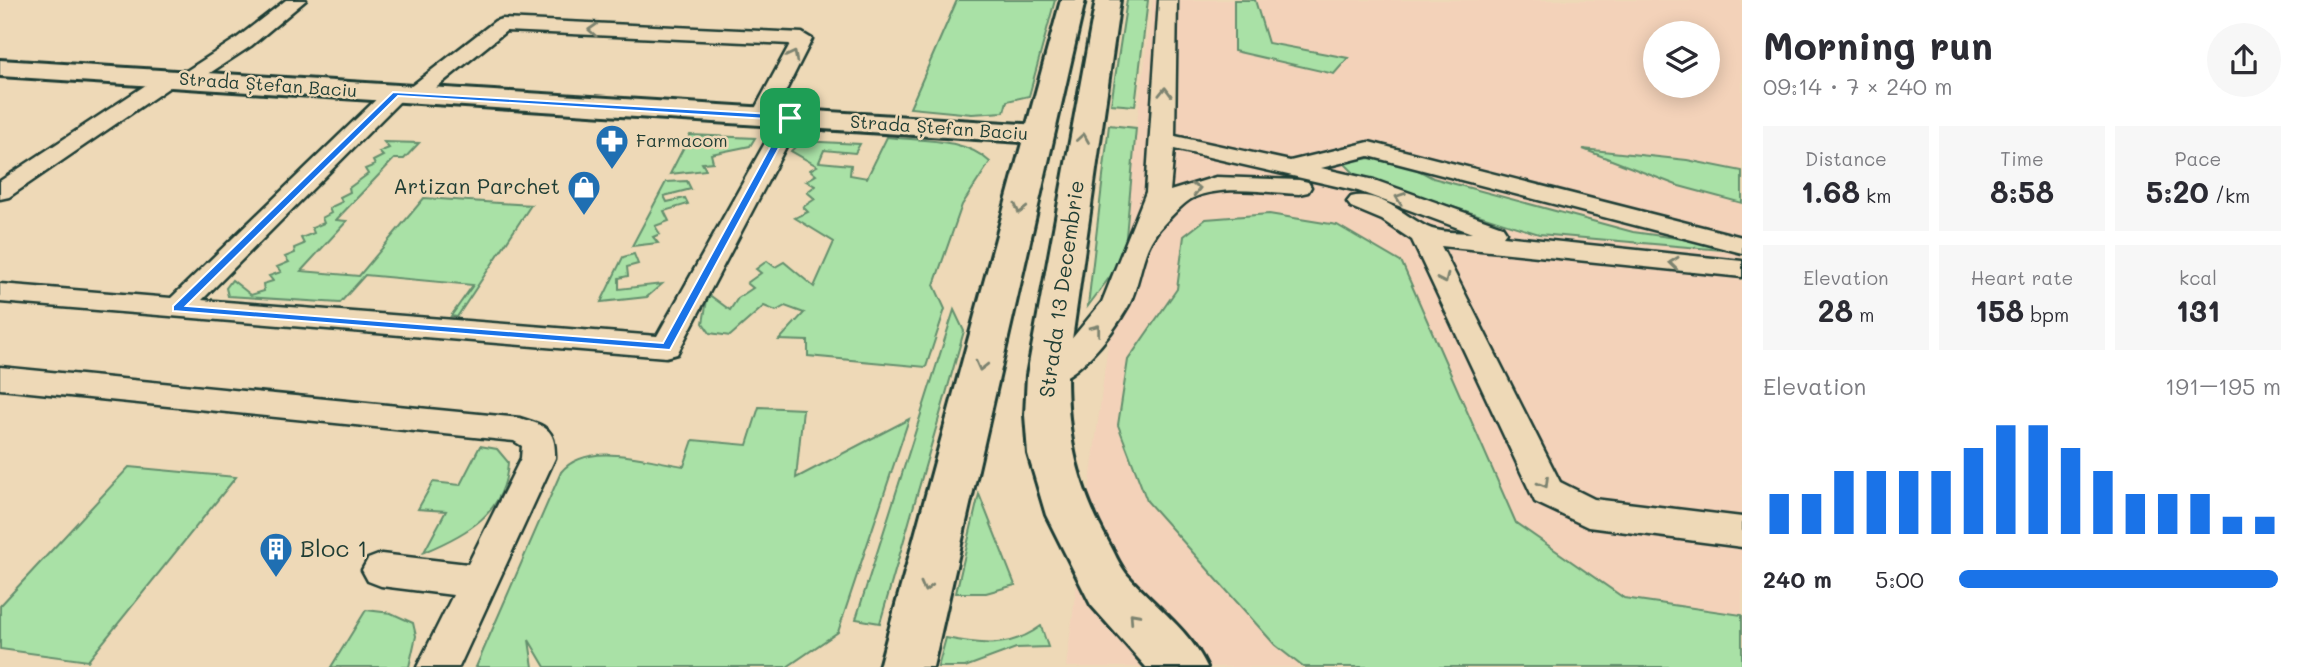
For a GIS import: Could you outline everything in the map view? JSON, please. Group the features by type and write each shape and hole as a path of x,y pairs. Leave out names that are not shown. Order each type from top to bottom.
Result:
{"main road":[{"path":"906,667 1073,0"},
{"name":"Strada 13 Decembrie","path":"1108,0 1047,375 1046,415 1050,454 1069,516 1110,590 1180,667"},
{"name":"Strada Ștefan Baciu","path":"0,68 1039,134"}],"lane":[{"path":"0,192 171,79 244,42 298,0"},
{"path":"1047,375 1076,355 1115,304 1158,192 1163,140 1168,0"},
{"path":"177,308 405,94 502,25 802,39 762,116"},
{"path":"171,79 216,37"},
{"path":"0,293 666,348 790,118"},
{"path":"1163,140 1365,185 1533,246"},
{"path":"1287,169 1369,149 1742,245"},
{"path":"1145,231 1182,193 1216,184 1260,184 1296,187 1355,200 1391,215 1423,236 1742,269"},
{"path":"1423,236 1547,492 1588,513 1742,532"},
{"path":"0,378 520,430 539,440 538,458 438,667"},
{"path":"381,570 480,582"}],"shaded area":[{"path":"1153,0 1742,0 1742,667 1066,667"}],"green space":[{"path":"957,0 1055,0 1029,96 1007,101 1004,112 972,114 910,108"},
{"path":"1127,0 1148,0 1135,106 1111,104"},
{"path":"1234,0 1255,0 1268,43 1348,58 1334,74 1234,51"},
{"path":"1109,125 1136,128 1124,258 1088,306"},
{"path":"690,135 755,138 750,146 711,154 713,162 702,163 706,170 670,174"},
{"path":"887,137 955,144 990,162 962,205 934,285 945,309 926,367 808,356 808,341 779,340 804,313 785,306 776,311 764,306 730,336 710,333 703,323 708,294 730,310 738,298 753,288 747,283 761,273 756,269 767,261 775,267 784,262 814,287 834,242 795,218 808,212 803,207 815,199 807,192 815,186 806,181 816,175 810,170 817,166 791,151 801,141 860,144 855,153 824,150 819,162 851,165 850,175 867,178"},
{"path":"384,142 419,143 404,159 394,159 336,220 347,221 301,271 359,276 424,198 531,205 457,317 451,316 473,285 365,275 340,303 228,296 226,288 232,280 251,295 264,291 263,284 273,281 269,276 281,272 277,267 289,262 285,257 295,253 294,248 304,244 301,238 314,233 312,228 324,223 322,218 331,213 329,208 342,202 340,197 350,192 349,188 368,174 365,169 375,165 373,161 383,156 379,152 389,148"},
{"path":"1583,149 1687,160 1742,171 1742,203 1679,186"},
{"path":"1367,158 1401,161 1433,178 1633,232 1712,243 1734,251 1539,234 1358,177 1345,164 1351,160"},
{"path":"687,181 691,189 664,196 667,202 685,198 688,204 664,211 669,221 655,226 660,234 653,237 658,243 632,246 666,182"},
{"path":"1269,214 1337,225 1402,263 1516,523 1624,598 1742,615 1742,667 1303,667 1275,645 1147,501 1118,425 1128,360 1177,289 1184,236 1206,219"},
{"path":"634,254 638,264 627,267 628,276 619,278 619,289 662,284 647,297 601,302 623,257"},
{"path":"954,310 964,331 880,623 856,619"},
{"path":"759,407 803,409 796,478 909,419 838,632 787,667 545,667 529,640 533,667 476,667 561,472 573,462 602,455 636,457 684,466 693,440 747,445"},
{"path":"480,446 497,449 508,462 506,480 500,495 492,508 469,529 424,552 446,511 418,509 433,482 460,485"},
{"path":"129,467 236,477 88,661 0,649 0,606"},
{"path":"979,494 1015,585 986,593 956,593"},
{"path":"366,610 391,613 413,623 416,636 409,667 331,667"},
{"path":"1041,626 1048,647 1016,648 965,667 938,667 946,638 983,643 1007,642"}],"place":[{"name":"Farmacom","path":"612,171"},
{"name":"Artizan Parchet","path":"584,217"},
{"name":"Bloc 1","path":"276,579"}],"route":[{"path":"396,93 790,118 666,348 177,308 396,93"}]}
